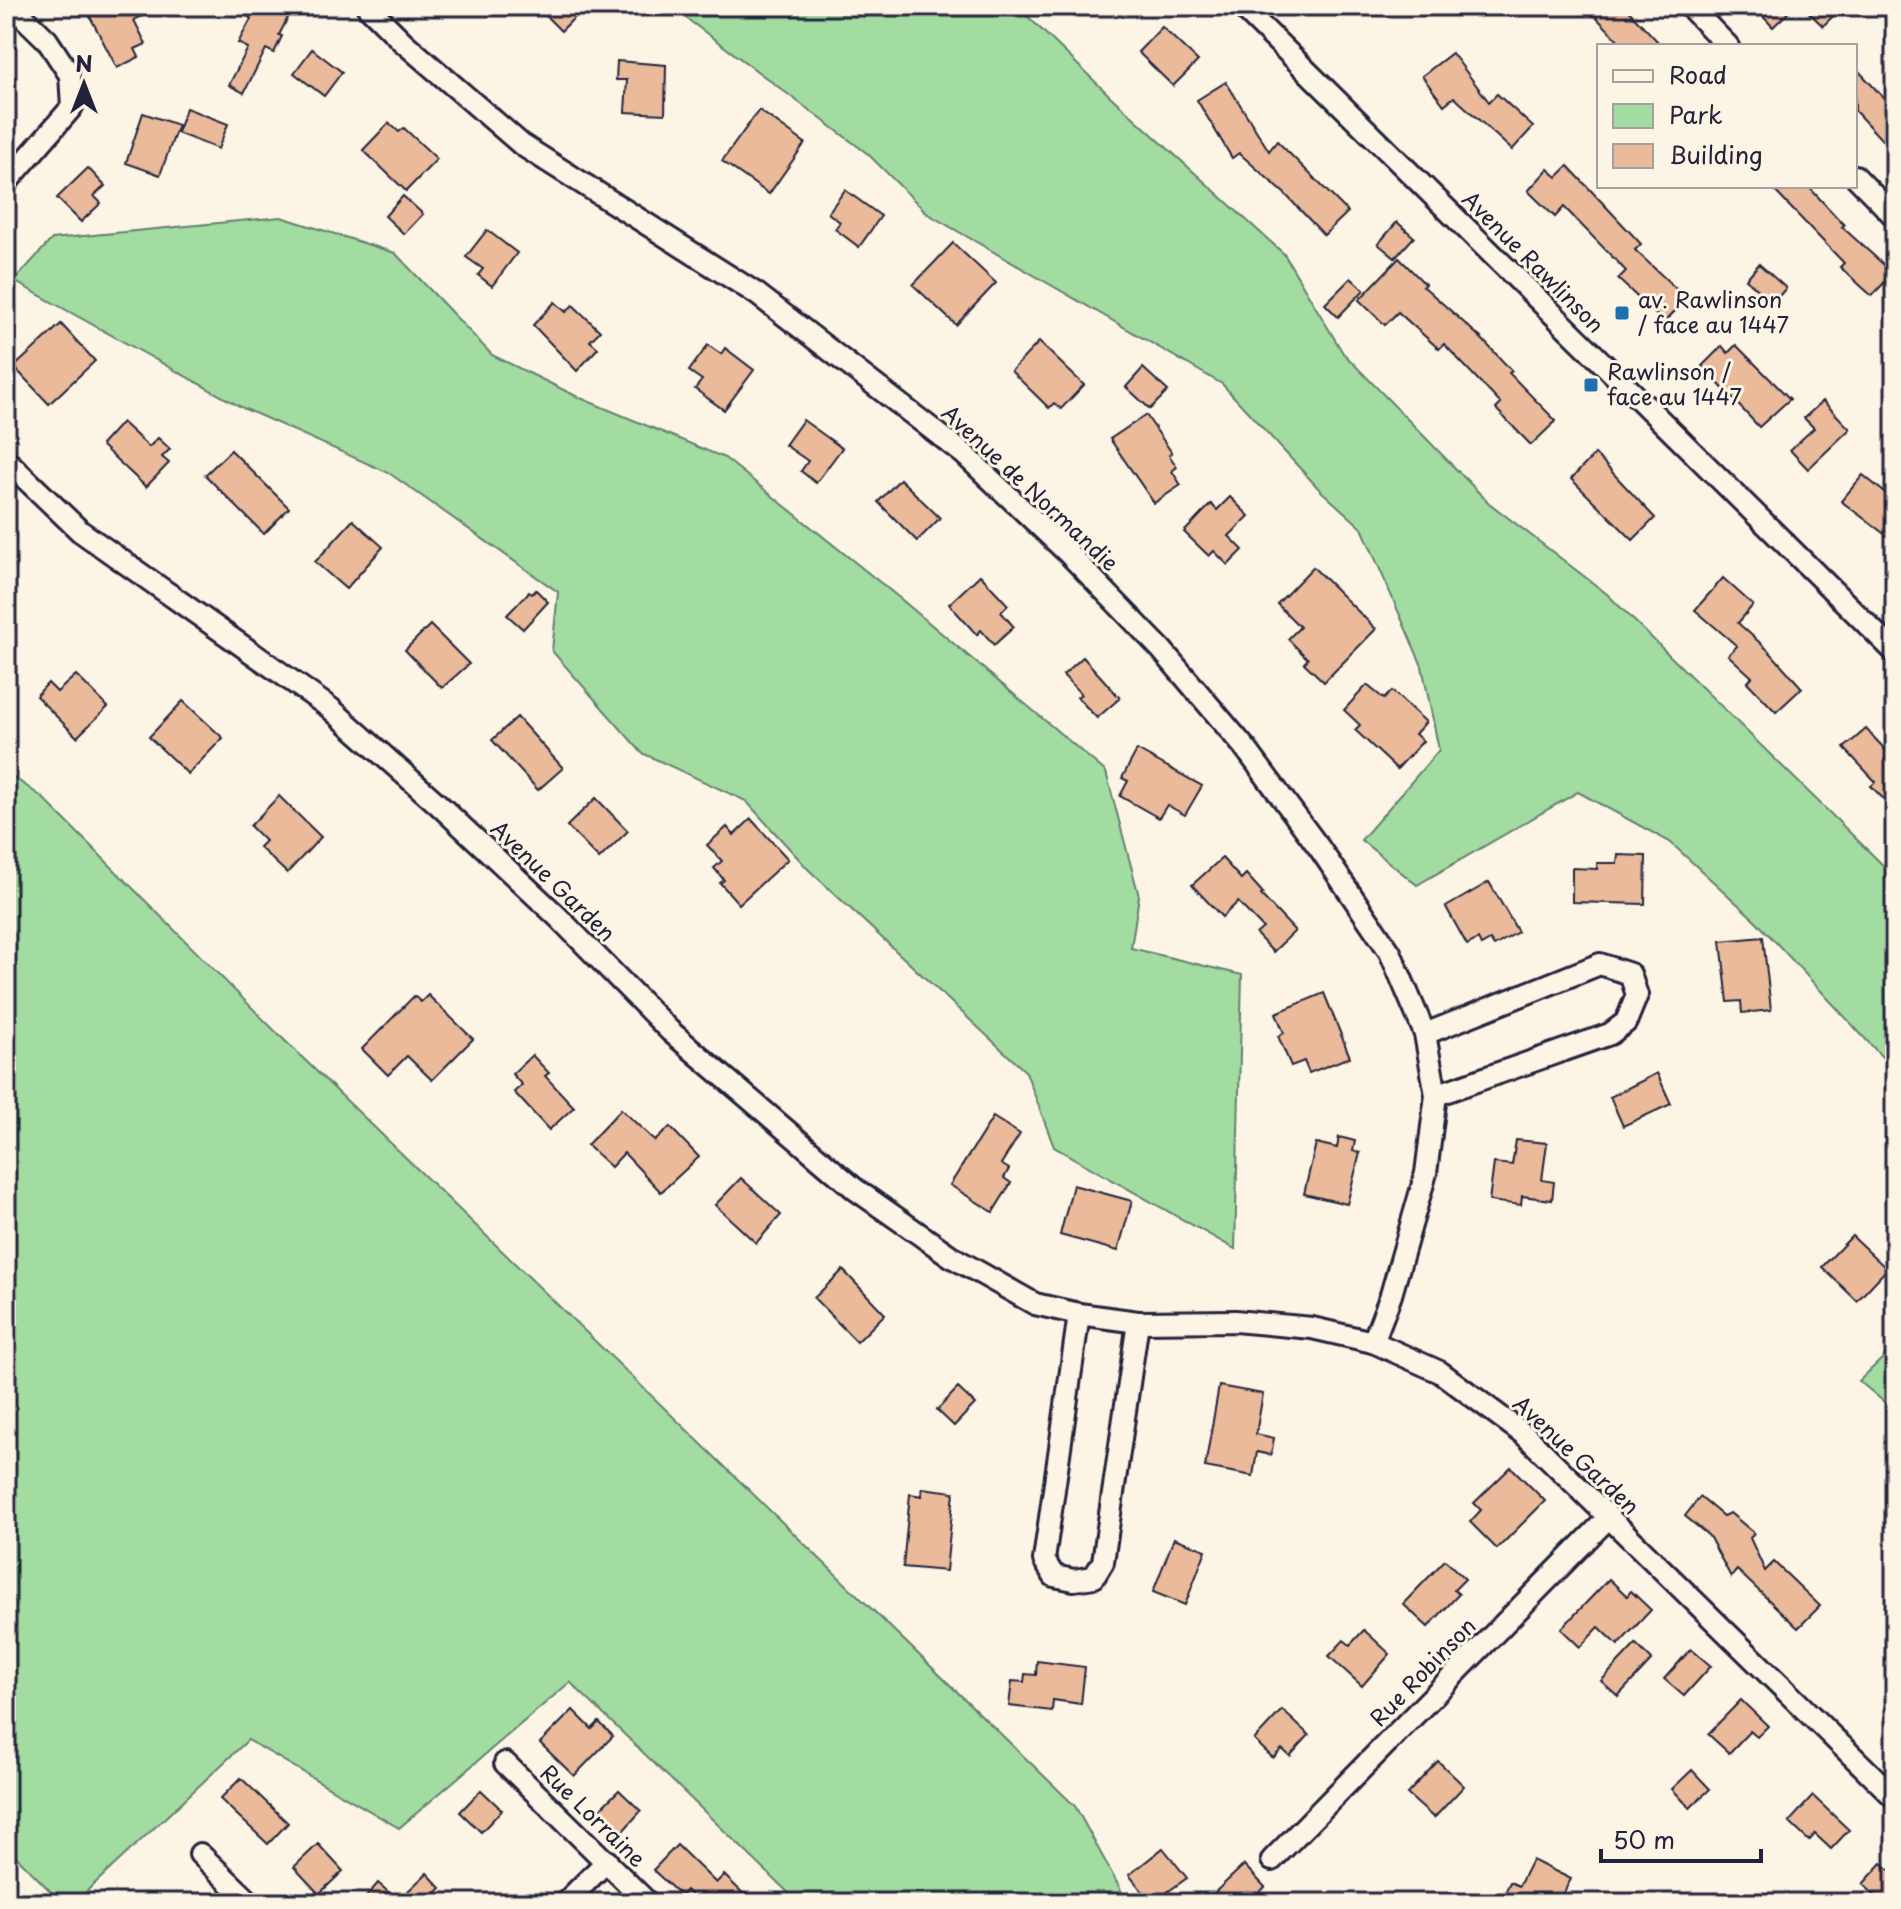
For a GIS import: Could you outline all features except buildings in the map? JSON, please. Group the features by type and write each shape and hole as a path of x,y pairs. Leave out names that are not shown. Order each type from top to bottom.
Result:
{"street":[{"path":"6,183 72,107 70,75 47,40 12,6"},
{"name":"Avenue de Normandie","path":"367,6 403,42 522,145 757,294 964,454 1068,553 1170,660 1246,749 1390,952 1425,1034 1436,1095 1426,1173 1391,1295 1373,1342"},
{"name":"Avenue Rawlinson","path":"1241,6 1895,652"},
{"path":"1689,6 1726,44"},
{"path":"1857,178 1895,217"},
{"name":"Avenue Garden","path":"6,460 80,531 330,708 557,916 670,1031 855,1189 952,1257 1035,1304 1138,1322 1250,1322 1312,1328 1373,1342 1440,1372 1525,1435 1895,1798"},
{"path":"1425,1034 1600,964 1630,974 1637,995 1626,1022 1610,1034 1436,1095"},
{"path":"1079,1314 1044,1560 1054,1576 1066,1579 1094,1577 1103,1562 1138,1322"},
{"name":"Rue Robinson","path":"1272,1860 1609,1517"},
{"name":"Rue Lorraine","path":"505,1763 648,1903"},
{"path":"200,1854 251,1903"},
{"path":"565,1903 607,1861"}],"green space":[{"path":"670,6 1017,6 1110,96 1284,254 1343,353 1489,503 1607,594 1895,877 1895,1071 1756,921 1670,842 1578,792 1417,885 1361,840 1439,750 1422,666 1362,528 1320,490 1222,384 928,214 868,154"},
{"path":"281,217 395,253 492,355 578,397 725,458 902,600 1106,772 1139,896 1131,948 1242,975 1235,1249 1054,1147 1026,1072 809,870 746,801 642,753 552,651 558,592 389,473 243,408 14,281 52,239"},
{"path":"6,772 42,797 277,1033 1075,1806 1128,1903 799,1903 570,1682 399,1828 248,1740 74,1903 62,1903 6,1846"},
{"path":"1895,1346 1895,1411 1859,1381"}],"place":[{"name":"av. Rawlinson / face au 1447","path":"1622,313"},
{"name":"Rawlinson / face au 1447","path":"1591,385"}]}
